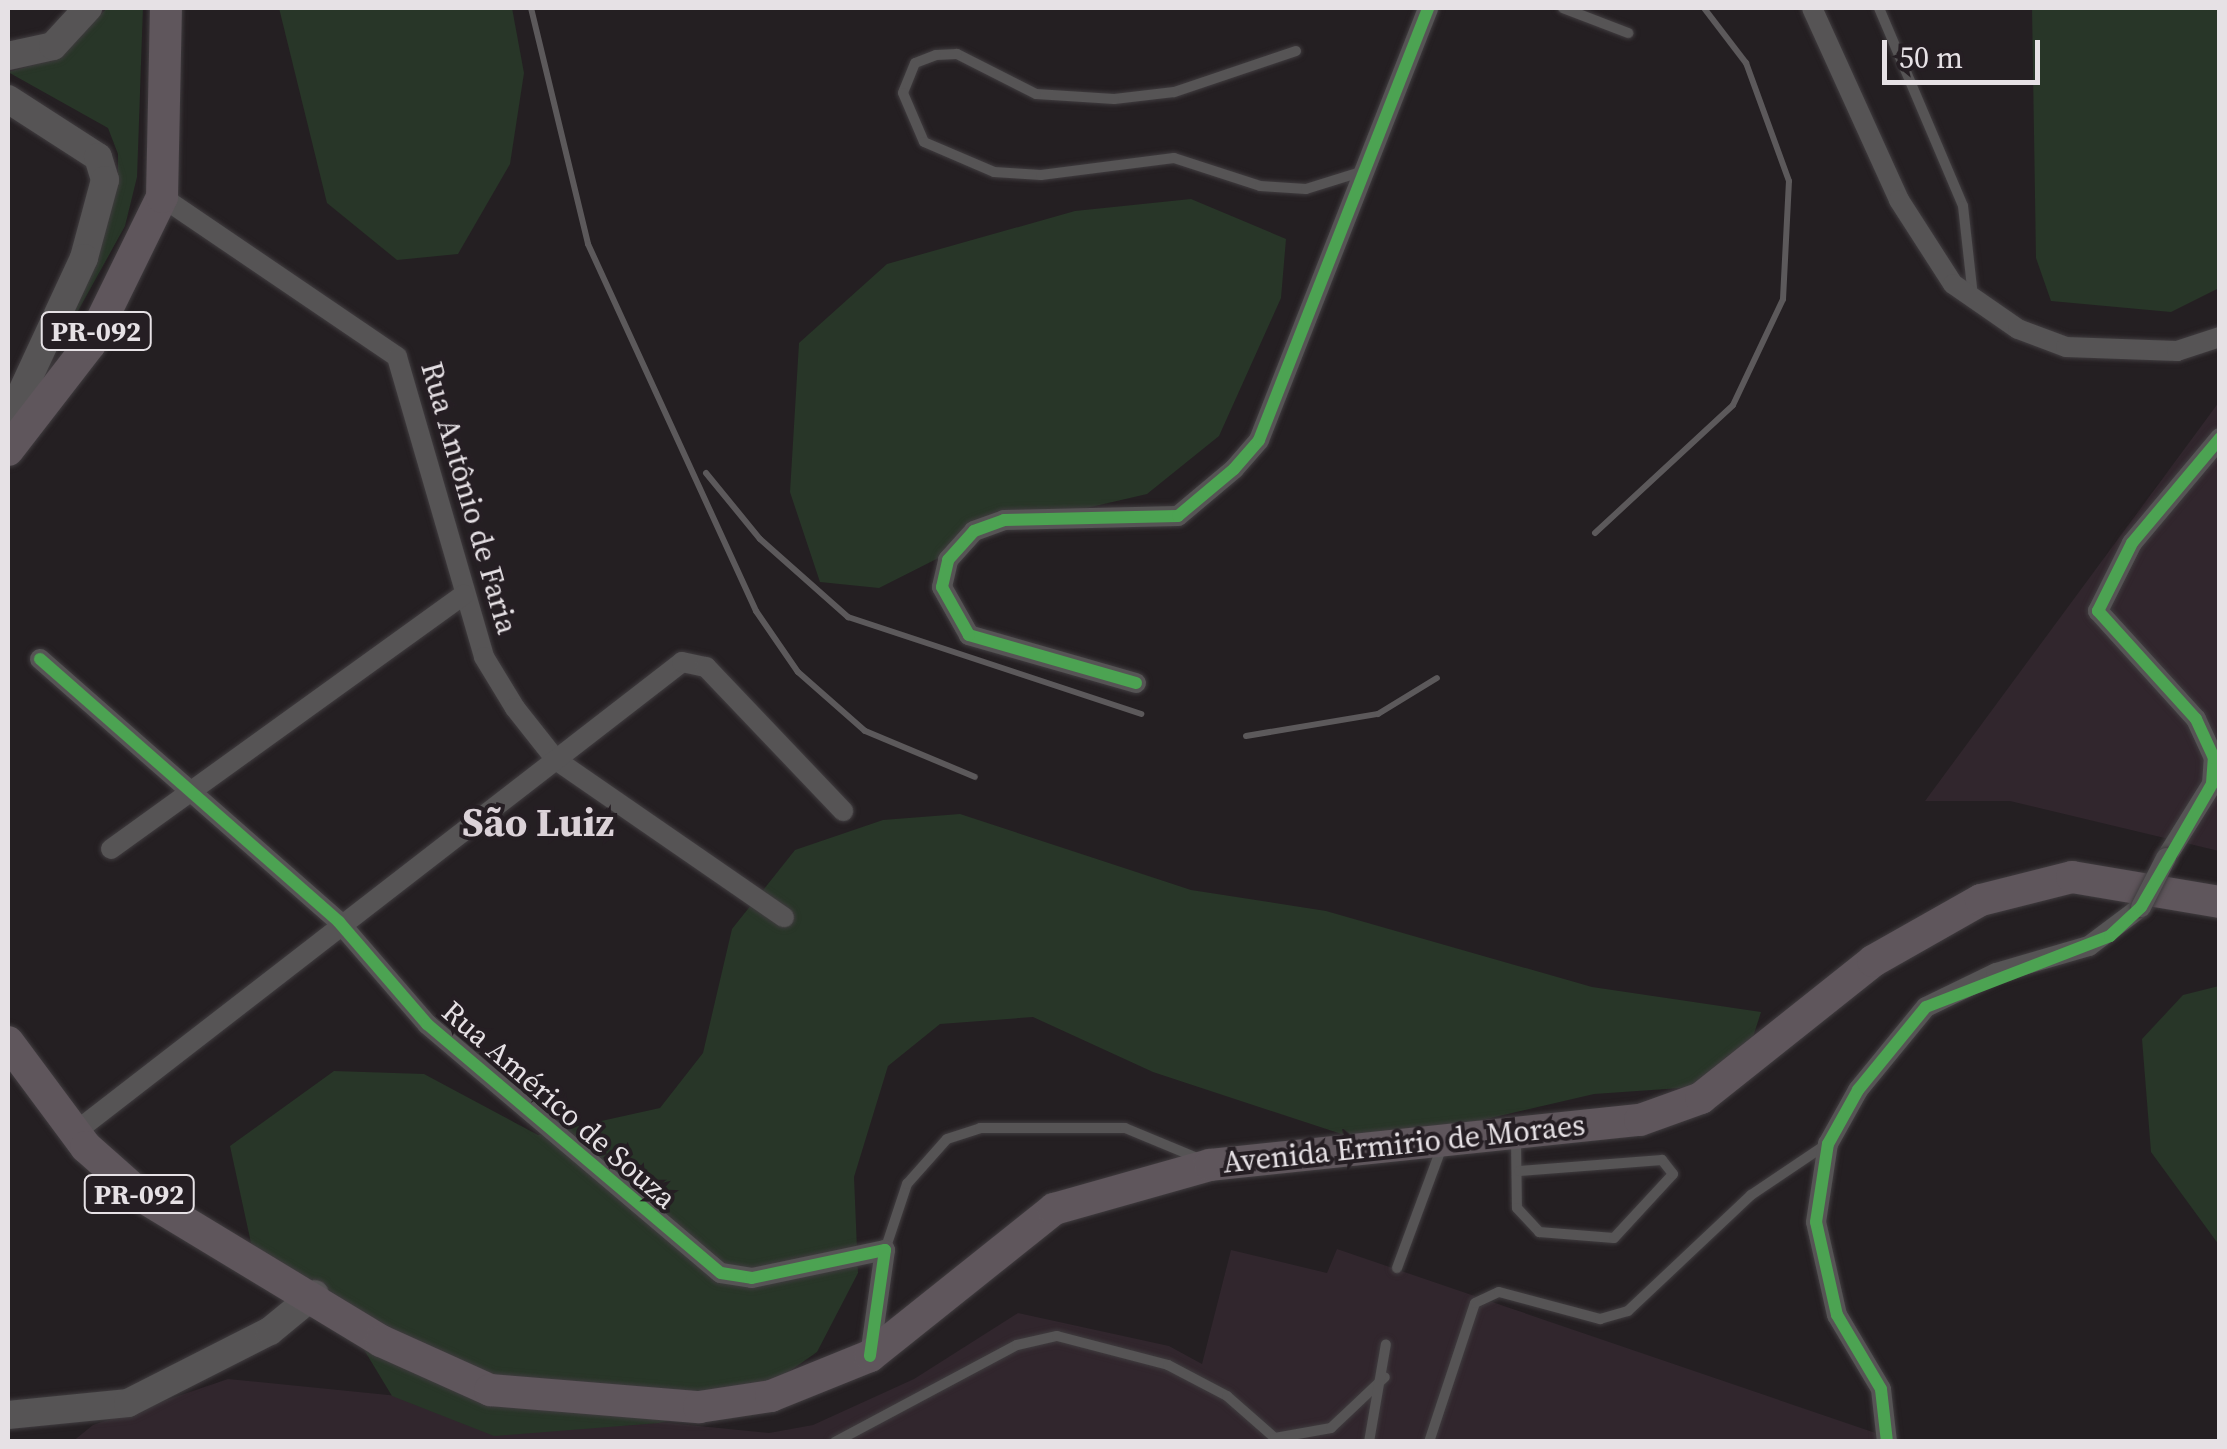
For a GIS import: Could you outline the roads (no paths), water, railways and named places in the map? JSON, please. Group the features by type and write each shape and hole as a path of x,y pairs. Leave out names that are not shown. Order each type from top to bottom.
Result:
{"main road":[{"name":"PR-092","path":"8,450 90,344 162,197 166,8"},
{"name":"Avenida Ermirio de Moraes","path":"870,1356 1054,1209 1210,1165 1447,1134 1640,1120 1700,1098 1872,961 1981,900 2072,877 2220,902"},
{"name":"PR-092","path":"8,1042 74,1133 140,1195 315,1294"},
{"path":"315,1294 381,1340 490,1390 626,1408 772,1396 870,1356"}],"street":[{"path":"8,56 53,46 88,8"},
{"path":"1136,682 969,634 942,586 948,560 974,531 1004,520 1149,523 1212,490 1258,440 1357,173 1428,8"},
{"path":"1812,8 1922,240 1974,298 2066,348 2177,351 2220,337"},
{"path":"8,99 98,157 106,180 84,258 8,422"},
{"name":"Rua Antônio de Faria","path":"162,197 398,358 484,656 556,760 784,917"},
{"path":"1888,1442 1880,1389 1836,1314 1816,1222 1828,1144 1858,1090 1926,1007 1996,973 2090,946 2140,907 2212,784 2214,758 2196,719 2098,610 2132,544 2220,438"},
{"path":"112,850 189,788 464,594"},
{"name":"Rua Américo de Souza","path":"40,659 340,922 426,1024 722,1273 752,1278 885,1250"},
{"path":"74,1133 137,1077 242,1008 340,922 682,662 706,667 843,812"},
{"path":"870,1356 885,1250"},
{"path":"8,1415 128,1402 270,1331 315,1294"}],"lane":[{"path":"1563,8 1628,34"},
{"path":"1879,8 1963,206 1974,298"},
{"path":"1296,51 1174,92 1114,99 1036,94 957,54 936,55 914,63 903,92 924,142 994,172 1042,175 1174,158 1260,186 1306,189 1357,173"},
{"path":"885,1250 907,1184 946,1139 980,1128 1125,1128 1210,1165"},
{"path":"1515,1129 1519,1170 1525,1221 1596,1243 1630,1227 1672,1174 1662,1160 1519,1170"},
{"path":"1397,1268 1447,1134"},
{"path":"1429,1442 1475,1303 1498,1292 1600,1319 1628,1311 1751,1195 1828,1144"},
{"path":"835,1442 1016,1345 1057,1336 1168,1366 1227,1396 1275,1440 1330,1428 1385,1377"},
{"path":"1369,1442 1385,1377 1386,1344"}],"railway":[{"path":"531,8 588,244 756,611 798,672 865,731 975,777"},
{"path":"1595,533 1733,405 1783,299 1789,181 1746,63 1704,8"},
{"path":"706,473 760,539 848,617 1141,714"},
{"path":"1246,736 1378,714 1437,678"}],"district":[{"name":"São Luiz","path":"538,822"}]}
